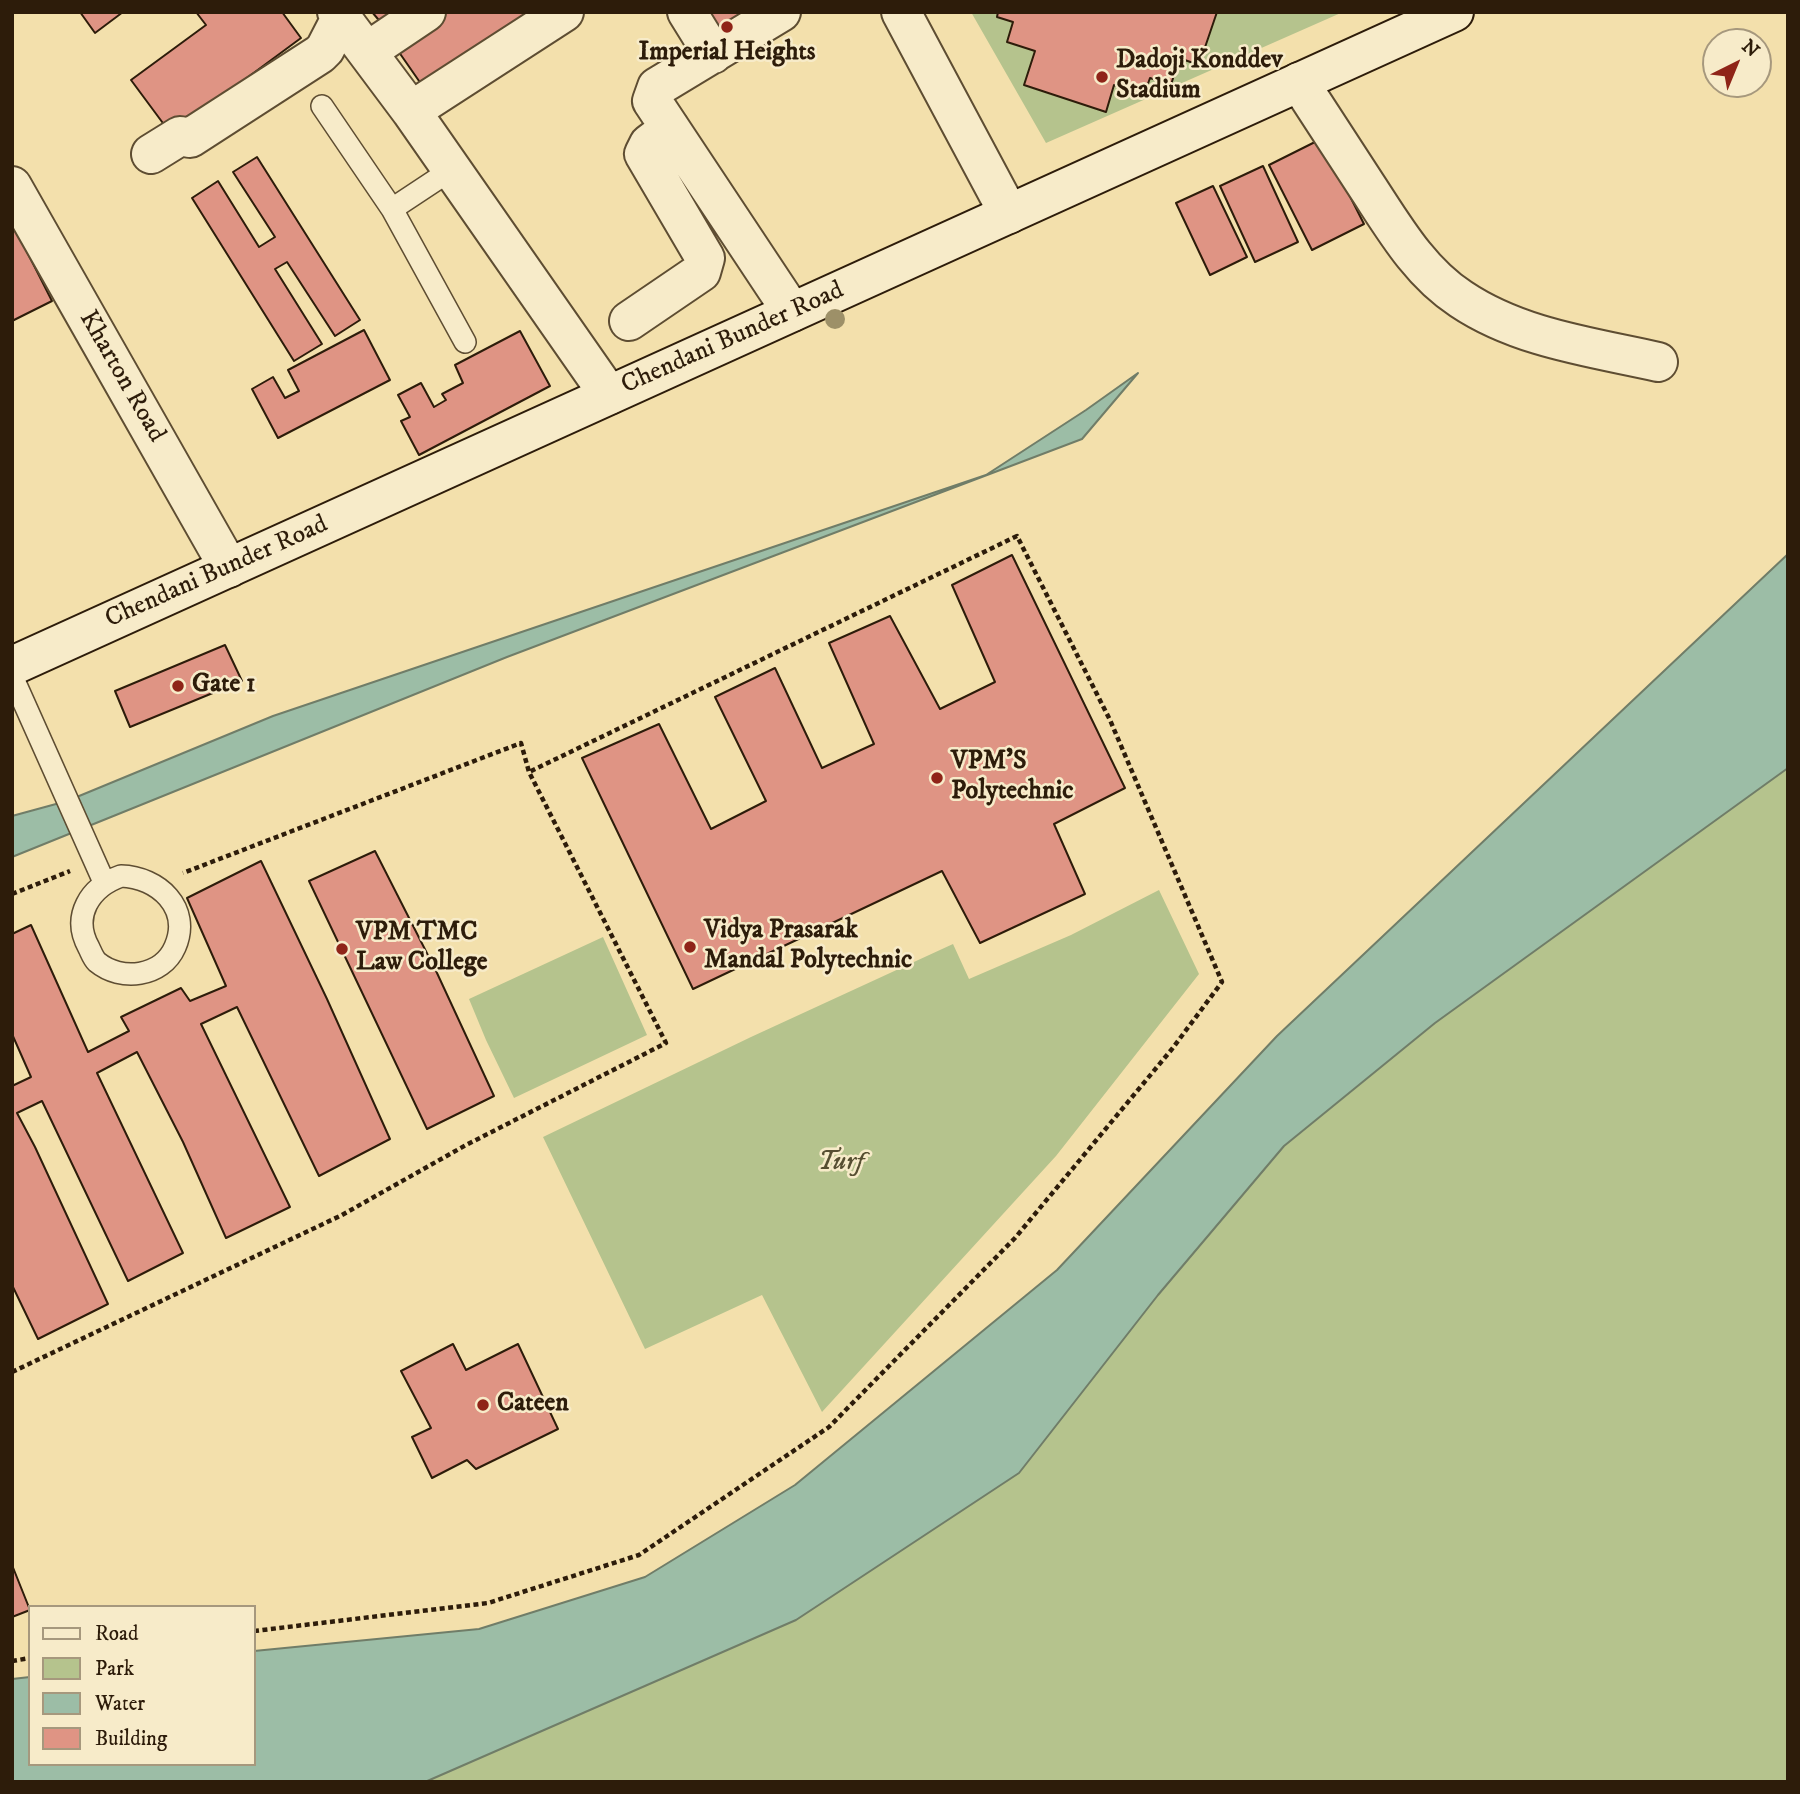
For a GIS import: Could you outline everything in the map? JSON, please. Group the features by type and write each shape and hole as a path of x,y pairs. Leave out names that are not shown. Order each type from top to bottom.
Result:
{"street":[{"path":"368,51 426,12"},
{"path":"687,12 713,54"},
{"path":"781,12 657,87 652,101 792,312"},
{"path":"901,12 1009,214"},
{"name":"Chendani Bunder Road","path":"12,666 1454,12"},
{"path":"151,154 180,136 190,138 320,54 325,50 339,15 368,51 609,395"},
{"path":"416,119 559,30"},
{"path":"1299,82 1401,239 1430,274 1461,299 1499,319 1547,337 1658,362"},
{"path":"629,321 701,272 705,258 644,154 649,144 670,128"},
{"name":"Kharton Road","path":"12,186 229,568"}],"lane":[{"path":"322,106 392,209 465,342"},
{"path":"392,209 451,170"},
{"path":"12,676 104,882"},
{"path":"121,876 137,876 164,890 175,908 180,935 172,953 158,968 143,974 117,973 96,961 81,927 84,909 104,882 121,876"}],"path":[{"path":"256,1631 488,1603 639,1555 829,1427 1015,1238 1172,1049 1222,982 1110,720 1017,536 529,772"},
{"path":"12,1372 342,1214 466,1145 666,1043 529,772 521,743 182,873"}],"green space":[{"name":"Dadoji Konddev Stadium","path":"971,12 1343,12 1046,143"},
{"path":"1788,768 1788,1782 425,1782 796,1620 1158,1295 1284,1146 1435,1023"},
{"name":"Turf","path":"1159,890 1199,974 1056,1156 822,1412 762,1295 645,1349 543,1137 953,944 969,979 1071,935"},
{"path":"603,937 647,1035 514,1098 469,999"}],"water":[{"path":"1138,373 1082,439 507,657 12,857 12,816 67,801 273,716 986,475"},
{"path":"1788,554 1788,768 1435,1023 1284,1146 1158,1295 1019,1473 796,1620 425,1782 12,1782 12,1679 28,1677 28,1766 256,1766 256,1651 479,1629 645,1577 795,1485 1057,1270 1277,1036"}],"building":[{"path":"80,12 123,12 95,33"},
{"path":"196,12 282,12 301,38 171,134 131,80 206,25"},
{"path":"372,12 399,12 383,25"},
{"path":"440,12 540,12 426,91 394,45"},
{"name":"Imperial Heights","path":"701,12 763,12 722,41"},
{"path":"998,12 1217,12 1199,65 1179,58 1171,85 1150,78 1144,95 1114,85 1106,112 1024,85 1035,51 1007,42 1013,22 997,17"},
{"path":"1321,139 1364,224 1312,250 1269,165"},
{"path":"257,157 360,320 335,336 287,262 275,269 322,344 294,361 192,198 218,181 259,247 275,237 233,172"},
{"path":"1263,166 1298,242 1255,262 1220,186"},
{"path":"1213,186 1247,257 1210,275 1176,203"},
{"path":"14,226 52,301 12,321 12,227"},
{"path":"364,330 390,380 278,438 252,389 273,377 285,398 299,391 288,370"},
{"path":"520,331 550,386 419,455 401,421 410,417 398,395 421,383 434,407 446,400 442,394 463,383 455,365"},
{"name":"VPM'S Polytechnic","path":"1012,555 1125,788 1054,824 1085,894 980,943 942,871 693,989 582,758 659,724 711,829 766,801 715,697 775,668 822,768 874,744 829,643 890,616 940,709 995,682 952,585"},
{"name":"Gate 1","path":"225,645 242,681 130,727 115,691"},
{"path":"375,851 437,973 494,1096 427,1129 309,881"},
{"path":"261,861 390,1139 319,1176 237,1007 201,1024 290,1207 226,1238 183,1142 137,1052 97,1073 183,1253 128,1281 42,1101 17,1113 108,1304 38,1339 12,1285 12,1086 31,1077 12,1034 12,934 31,925 88,1052 129,1031 121,1017 181,988 190,1001 226,986 187,898"},
{"name":"Cateen","path":"453,1344 466,1370 518,1344 558,1429 476,1469 467,1460 432,1478 412,1437 431,1428 401,1371"},
{"path":"12,1565 28,1611 12,1617"}],"place":[{"name":"Imperial Heights","path":"727,27"},
{"name":"Dadoji Konddev Stadium","path":"1102,77"},
{"name":"Gate 1","path":"178,686"},
{"name":"VPM'S Polytechnic","path":"937,778"},
{"name":"Vidya Prasarak Mandal Polytechnic","path":"690,947"},
{"name":"VPM TMC Law College","path":"342,949"},
{"name":"Cateen","path":"483,1405"}]}
